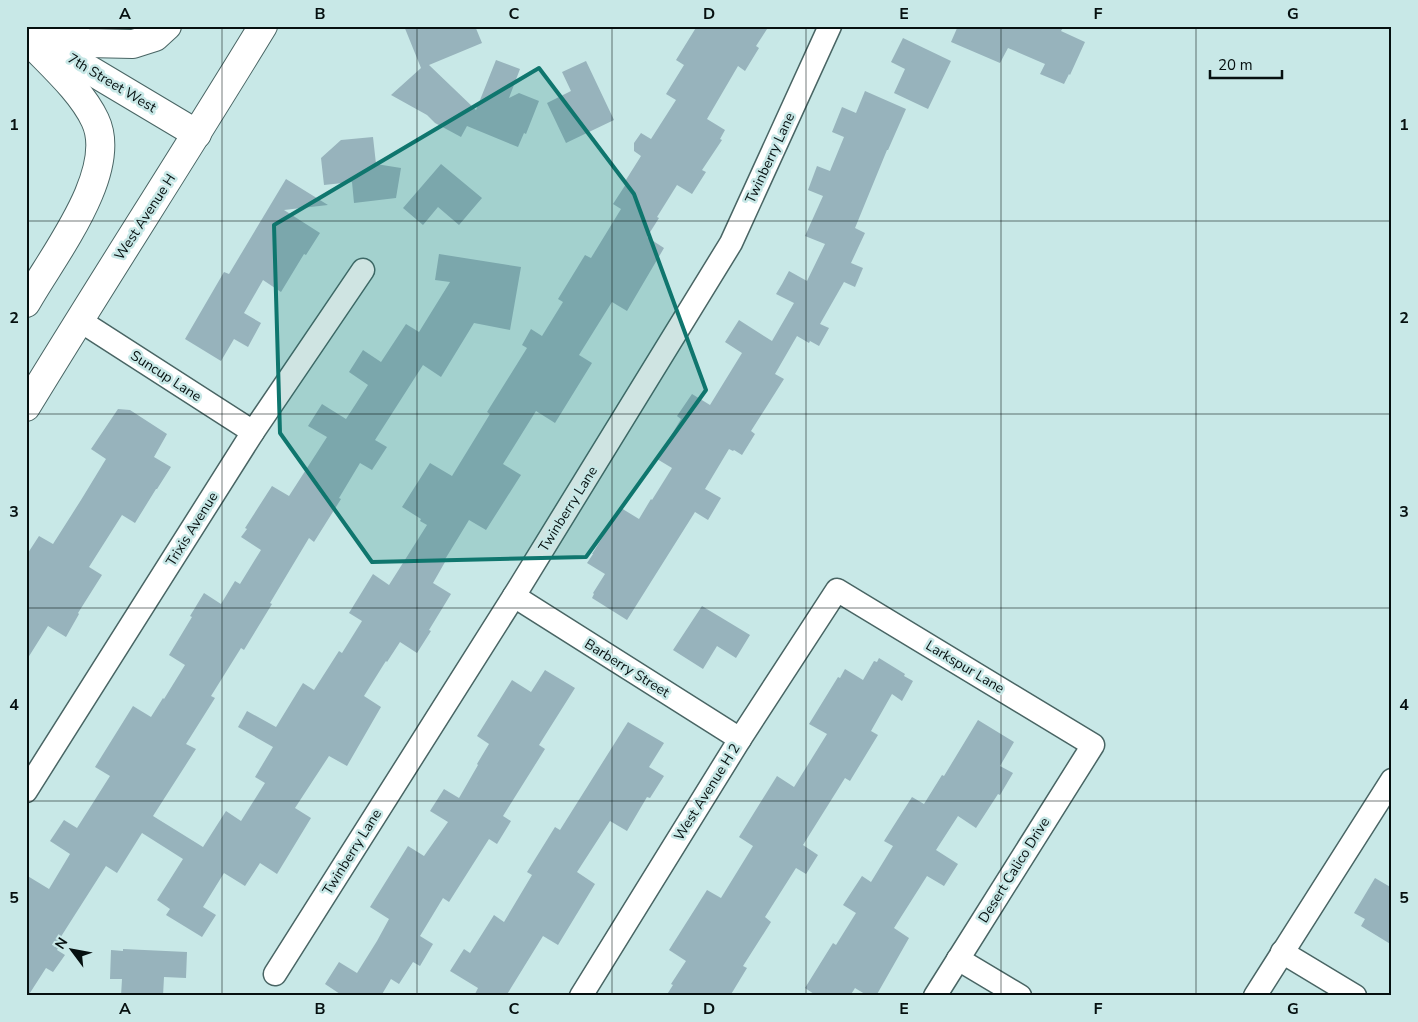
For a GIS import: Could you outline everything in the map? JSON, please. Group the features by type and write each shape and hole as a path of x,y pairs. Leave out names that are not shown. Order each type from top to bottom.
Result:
{"main road":[{"path":"26,27 87,42 133,44 155,37 167,26"},
{"name":"West Avenue H","path":"26,407 263,26"},
{"name":"7th Street West","path":"26,32 197,134"},
{"path":"26,38 82,99 96,121 100,141 100,160 92,187 79,215 26,303"}],"street":[{"name":"Twinberry Lane","path":"275,974 514,596 731,243 830,26"},
{"name":"Trixis Avenue","path":"26,791 253,432 363,270"},
{"name":"Suncup Lane","path":"79,320 253,432"},
{"name":"West Avenue H 2","path":"581,996 740,739 838,590"},
{"name":"Larkspur Lane","path":"838,590 1093,745"},
{"name":"Barberry Street","path":"514,596 740,739"},
{"name":"Desert Calico Drive","path":"935,996 1093,745"},
{"path":"1254,996 1392,780"},
{"path":"1282,952 1354,996"},
{"path":"958,959 1020,996"}],"highlighted area":[{"path":"539,68 634,194 706,390 586,557 372,562 280,433 274,225"}],"building":[{"path":"404,26 475,26 482,43 429,65 476,110 496,60 520,69 509,98 519,93 539,101 526,134 524,133 518,147 467,126 461,137 391,95 421,68"},
{"path":"697,26 769,26 756,46 759,48 745,71 738,66 707,119 725,130 720,139 722,140 702,170 706,172 692,194 677,185 657,217 659,218 647,237 664,248 627,311 612,302 579,355 592,363 555,423 536,411 503,464 521,475 486,530 469,520 444,561 433,583 451,594 417,653 400,642 364,696 381,707 347,766 329,756 295,808 311,818 277,874 260,863 245,886 224,873 203,907 216,915 202,937 166,915 170,909 157,900 183,859 142,833 117,873 106,866 55,946 58,948 57,950 65,955 53,972 46,968 28,996 26,996 26,875 49,889 70,854 50,841 64,820 77,828 110,776 95,767 133,706 151,717 164,699 185,665 169,655 204,593 221,604 235,581 240,584 261,550 241,537 247,529 245,528 272,486 289,496 327,437 308,426 322,404 346,419 368,385 349,372 363,350 381,362 406,324 419,332 450,282 435,280 439,254 521,267 510,330 474,323 441,377 423,365 375,440 387,447 372,470 360,463 339,498 341,499 314,542 309,538 244,650 241,648 211,696 215,698 186,744 196,749 153,816 203,847 226,811 241,821 265,783 255,777 273,747 238,727 247,711 276,727 303,683 314,690 339,651 342,653 362,621 349,613 373,574 389,585 427,525 402,507 430,463 452,476 490,414 487,412 527,348 522,345 531,329 542,336 563,302 558,299 585,255 591,258 621,209 613,204 641,156 634,151 634,143 641,133 651,139 676,100 666,94 684,65 676,60"},
{"path":"958,26 1064,26 1061,31 1085,42 1064,84 1040,74 1045,64 1008,48 1000,63 951,42"},
{"path":"903,38 951,61 928,109 894,93 905,69 891,62"},
{"path":"586,61 614,120 566,143 547,103 571,91 562,72"},
{"path":"865,91 906,109 855,228 865,233 851,263 863,268 855,287 844,282 820,324 829,328 819,346 797,336 775,374 784,379 751,431 755,434 742,455 729,449 705,489 721,498 708,520 695,512 627,620 592,598 593,593 605,574 587,563 621,508 639,519 652,500 672,468 657,459 681,419 677,416 692,394 710,405 742,353 725,342 739,320 772,341 794,303 776,294 789,271 807,281 825,244 805,236 823,196 808,190 817,166 830,171 844,137 832,132 842,107 856,113"},
{"path":"373,137 376,164 401,168 396,198 354,203 352,182 324,185 321,158 341,140"},
{"path":"441,164 482,198 459,225 438,207 423,225 403,208"},
{"path":"286,179 328,205 284,210 320,233 306,255 304,254 281,292 263,280 244,313 261,323 248,347 234,339 221,361 185,339 224,272 229,274"},
{"path":"118,409 130,410 167,434 154,457 171,467 135,523 122,515 89,567 102,575 78,613 66,637 48,626 26,661 26,556 39,536 53,544 81,500 106,459 91,449"},
{"path":"702,606 750,635 736,658 717,646 703,669 673,650"},
{"path":"879,658 913,681 902,701 892,694 871,731 878,735 850,781 845,778 803,845 818,855 806,874 796,868 765,917 771,922 743,966 747,968 730,996 666,996 673,985 671,984 686,961 669,950 707,890 721,898 753,846 739,837 777,776 794,787 827,734 809,724 838,677 840,678 845,669 863,680 874,661 877,662"},
{"path":"545,670 575,688 539,745 545,749 503,816 511,821 497,844 489,839 449,902 443,898 420,936 433,944 420,966 413,962 399,984 391,979 381,996 343,996 325,984 339,962 357,973 389,919 370,907 408,846 424,856 448,822 430,811 444,789 459,798 489,744 477,736 512,680 531,692"},
{"path":"978,720 1014,742 1000,766 1013,773 976,828 958,816 936,850 958,864 944,886 927,876 894,928 909,938 876,996 868,996 855,988 850,996 817,996 805,988 833,943 836,945 856,913 843,905 862,876 871,882 893,846 884,841 912,797 924,804 942,775 944,776"},
{"path":"628,722 664,743 649,767 664,776 650,798 647,797 627,831 610,821 577,872 595,884 558,945 543,936 506,996 474,996 478,988 450,971 464,949 470,953 494,915 504,922 532,875 527,872 555,827 560,830"},
{"path":"1375,878 1392,888 1392,945 1361,926 1365,919 1354,913"},
{"path":"123,949 187,952 186,978 164,977 163,996 121,996 122,979 110,979 111,950 123,951"}]}
